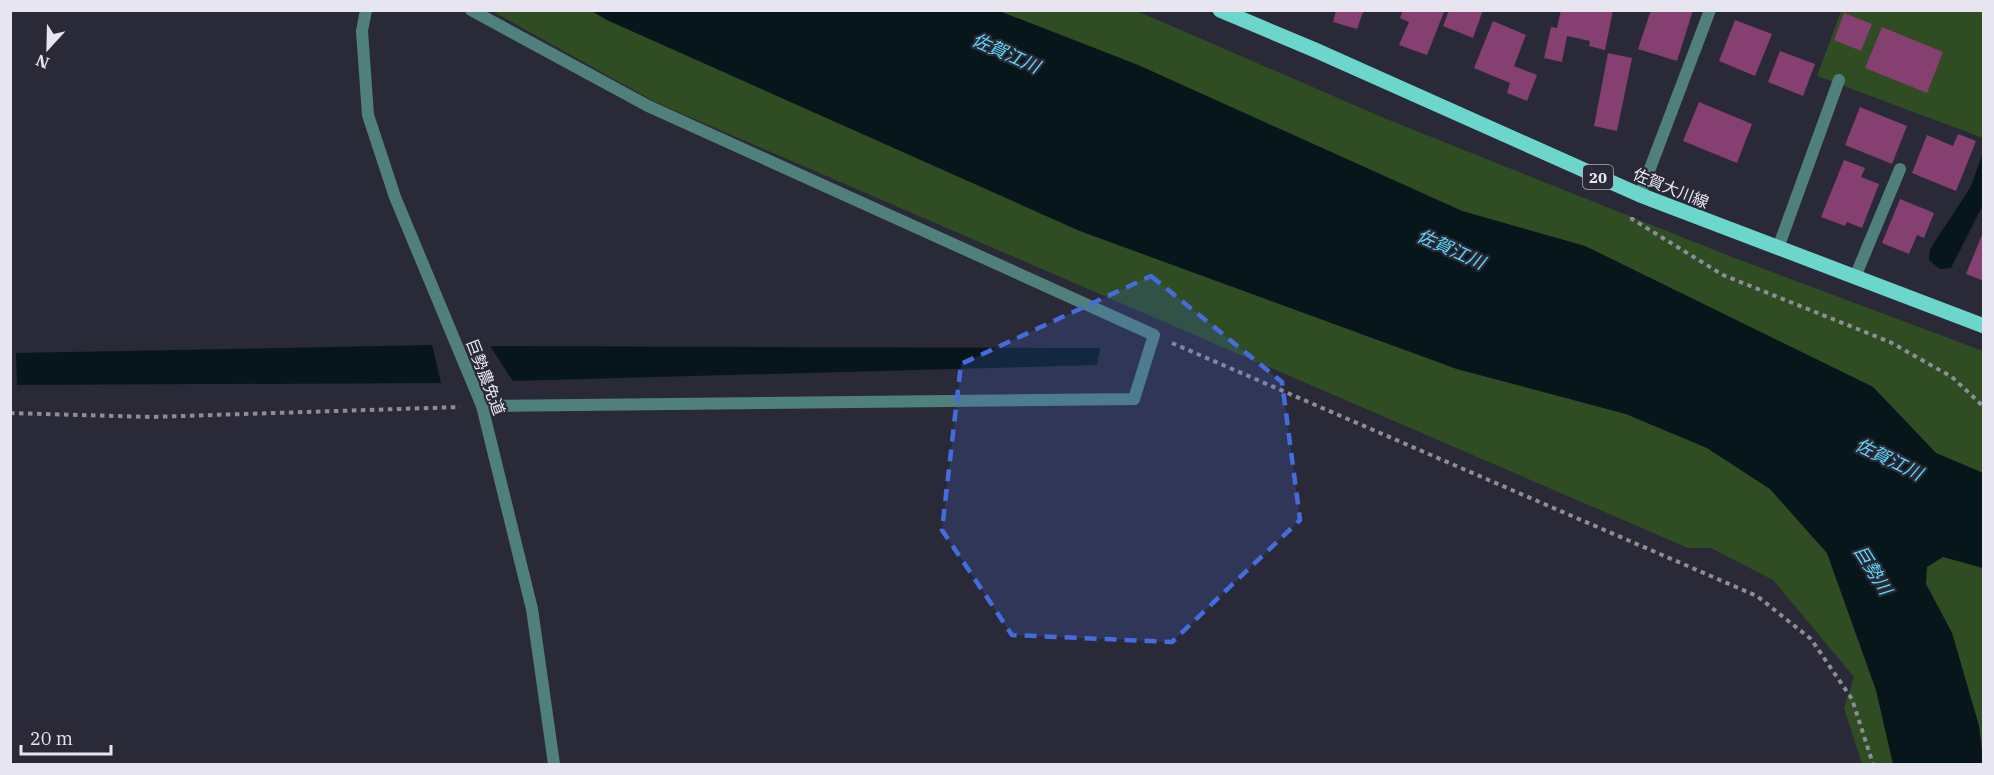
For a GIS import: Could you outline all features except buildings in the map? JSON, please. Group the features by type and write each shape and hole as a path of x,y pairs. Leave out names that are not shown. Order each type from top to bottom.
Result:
{"main road":[{"name":"佐賀大川線","path":"1220,10 1640,195 1983,326"}],"street":[{"name":"巨勢農免道","path":"366,10 362,31 368,115 395,197 482,406 532,609 554,765"},
{"path":"471,10 648,106 1154,335 1134,399 482,406"},
{"path":"1640,195 1710,10"},
{"path":"1778,248 1839,80"},
{"path":"1855,277 1900,169"}],"path":[{"path":"1640,195 1632,219 1723,275 1890,342 1952,377 1983,407"},
{"path":"1154,335 1757,596 1811,639 1852,699 1873,765"},
{"path":"10,413 151,417 482,406"}],"highlighted area":[{"path":"1151,276 1282,382 1300,520 1172,642 1012,635 942,530 961,364"}],"green space":[{"path":"492,11 592,11 607,20 1080,231 1457,369 1626,414 1707,448 1770,489 1827,553 1876,690 1893,764 1862,764 1844,708 1854,677 1773,580 1711,548 1688,548 655,102"},
{"path":"999,11 1137,11 1384,118 1732,257 1983,351 1983,473 1936,453 1873,387 1585,246 1462,211 1138,65"},
{"path":"1841,11 1983,11 1983,138 1817,76"},
{"path":"1916,541 1983,546 1983,754 1979,726 1952,633 1926,584"}],"water":[{"path":"592,11 999,11 1138,65 1462,211 1585,246 1873,387 1936,453 1983,473 1983,568 1943,557 1927,567 1926,584 1952,633 1979,726 1983,764 1893,764 1876,690 1827,553 1770,489 1707,448 1626,414 1457,369 1080,231 607,20"},
{"path":"1983,153 1983,205 1951,268 1940,269 1929,260 1930,249 1970,188"},
{"path":"432,345 441,383 17,385 16,353"},
{"path":"490,346 1100,348 1097,365 513,381"}],"water label":[{"name":"佐賀江川","path":"1006,53"},
{"name":"佐賀江川","path":"1451,249"},
{"name":"佐賀江川","path":"1889,459"},
{"name":"巨勢川","path":"1873,570"}]}
